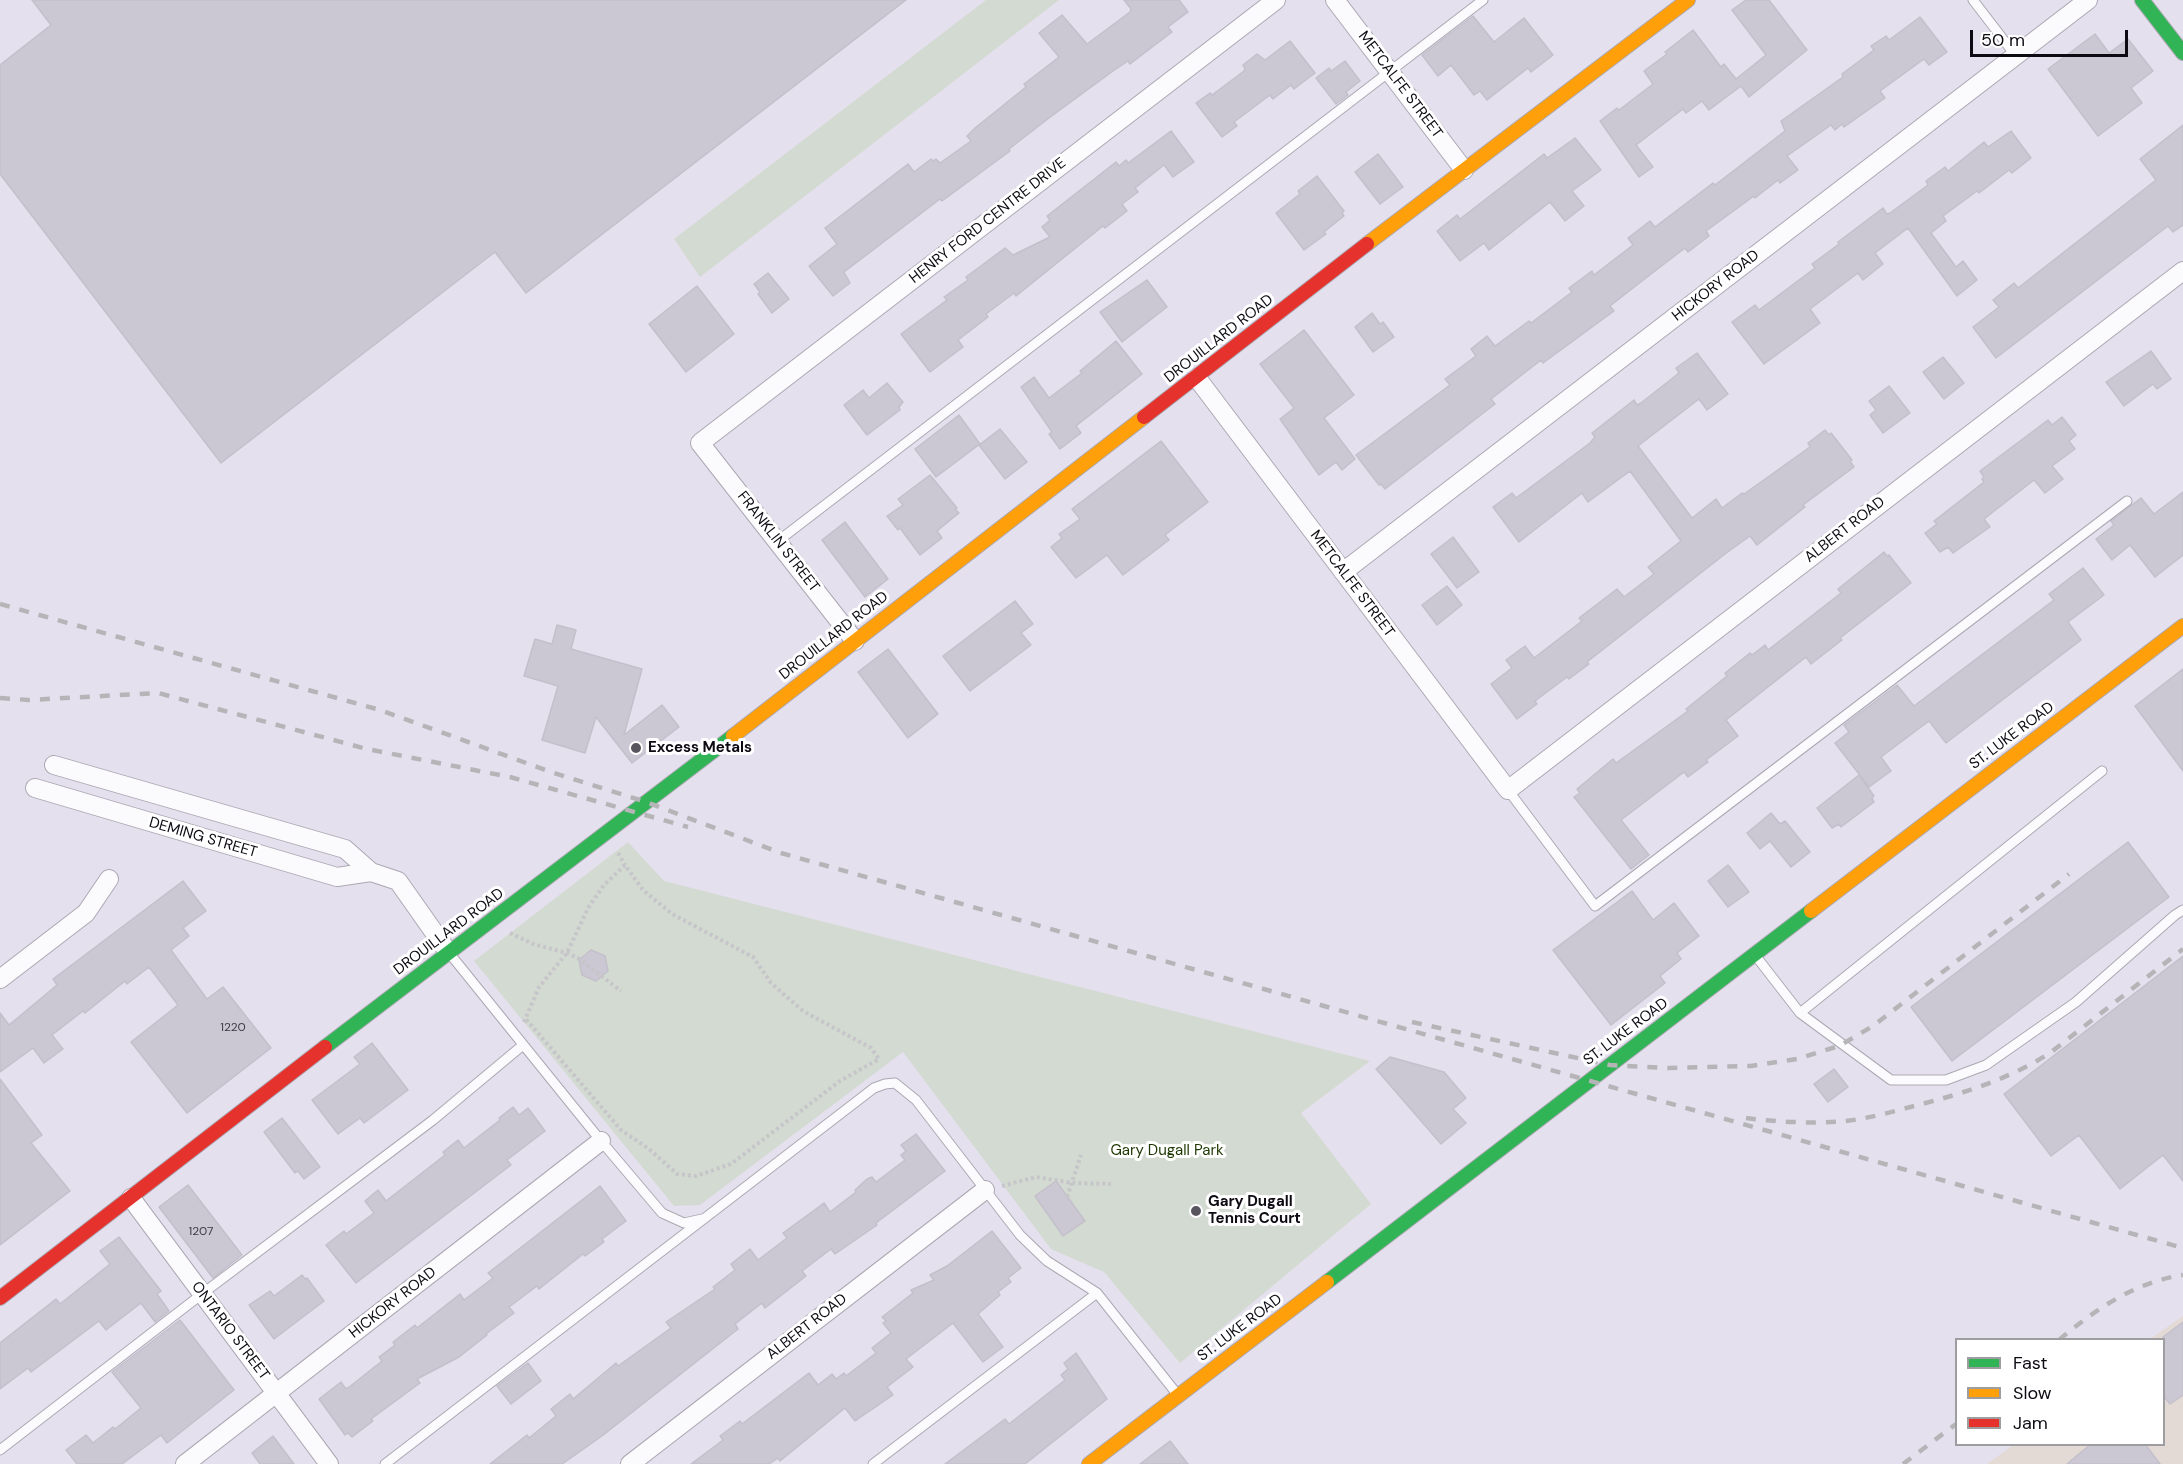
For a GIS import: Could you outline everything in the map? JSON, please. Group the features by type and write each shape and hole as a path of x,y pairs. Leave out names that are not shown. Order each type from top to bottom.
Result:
{"street":[{"name":"HENRY FORD CENTRE DRIVE","path":"700,443 1276,0"},
{"name":"METCALFE STREET","path":"1335,0 1464,170"},
{"name":"DROUILLARD ROAD","path":"0,1298 448,952 634,813 1464,170 1688,0"},
{"name":"HICKORY ROAD","path":"1343,572 2088,0"},
{"path":"2142,0 2183,53"},
{"name":"ALBERT ROAD","path":"1508,790 2183,271"},
{"name":"METCALFE STREET","path":"1197,378 1508,790"},
{"name":"FRANKLIN STREET","path":"700,443 855,641"},
{"name":"ST. LUKE ROAD","path":"1089,1464 2183,626"},
{"name":"DEMING STREET","path":"54,765 345,849 371,872 398,881 448,952"},
{"name":"DEMING STREET","path":"35,788 337,877 371,872"},
{"path":"0,979 86,913 109,879"},
{"name":"HICKORY ROAD","path":"185,1464 601,1141"},
{"name":"ALBERT ROAD","path":"630,1464 985,1190"},
{"name":"ONTARIO STREET","path":"131,1198 328,1464"}],"lane":[{"path":"778,541 1483,0"},
{"path":"1973,0 2016,56"},
{"path":"1508,790 1595,906 2127,501"},
{"path":"1800,1012 2102,771"},
{"path":"1754,955 1800,1012 1891,1080 1947,1080 1986,1065 2076,1002 2183,910"},
{"path":"448,952 601,1141 663,1213 684,1223 704,1218"},
{"path":"0,1450 433,1120 523,1045"},
{"path":"385,1464 874,1088 895,1083 916,1100 1020,1235 1047,1261 1097,1293 1178,1395"},
{"path":"873,1464 1097,1293"}],"path":[{"path":"617,851 643,890 672,914 753,957 771,983 802,1011 871,1048 879,1059 840,1081 731,1164 696,1176 676,1174 649,1149 621,1130 525,1018 539,987 567,953 588,908 604,885 625,865"},
{"path":"510,933 533,944 578,958 621,991"},
{"path":"1067,1197 1081,1155"},
{"path":"985,1190 1036,1177 1072,1183 1111,1184"}],"shaded area":[{"path":"2183,1316 2183,1464 1987,1464 2012,1446 2165,1446 2165,1338 2151,1338"}],"green space":[{"path":"986,0 1059,0 700,277 674,239"},
{"name":"Gary Dugall Park","path":"628,842 664,881 1370,1061 1301,1113 1371,1204 1180,1363 1104,1272 1051,1249 903,1052 700,1205 674,1206 474,961"}],"building":[{"path":"32,0 906,0 526,293 495,252 221,463 0,174 0,65 51,25"},
{"path":"1124,0 1179,0 1188,12 1168,27 1172,32 1130,64 1128,61 1113,71 1009,149 1010,151 942,201 940,199 844,272 850,283 833,296 809,266 837,244 825,228 908,164 914,172 931,159 933,161 936,159 940,163 971,141 967,136 975,128 1026,87 1024,84 1059,57 1039,33 1062,15 1087,44 1130,12 1131,9"},
{"path":"1746,0 1769,0 1807,50 1749,97 1741,86 1709,110 1702,101 1686,113 1683,109 1636,145 1653,167 1639,177 1600,121 1617,108 1619,110 1653,84 1644,71 1693,30 1721,67 1724,64 1736,79 1766,55 1732,10"},
{"path":"1473,16 1494,42 1524,18 1553,55 1531,72 1528,68 1487,100 1480,91 1474,95 1451,65 1438,76 1422,55"},
{"path":"1920,17 1947,52 1929,65 1924,59 1880,91 1885,98 1844,127 1842,124 1835,130 1831,125 1787,156 1798,170 1780,183 1778,180 1706,231 1709,236 1688,252 1685,248 1642,281 1610,306 1614,311 1543,363 1541,360 1491,399 1495,404 1385,489 1381,484 1379,485 1356,455 1450,385 1445,379 1476,356 1471,349 1487,336 1495,346 1529,321 1531,323 1572,292 1569,288 1592,271 1594,275 1633,245 1628,238 1650,221 1655,227 1713,183 1715,185 1785,131 1781,121 1843,77 1842,74 1874,50 1871,46 1886,36 1889,40"},
{"path":"2095,34 2109,53 2128,39 2153,71 2131,88 2142,103 2098,136 2048,69"},
{"path":"1290,41 1315,73 1294,89 1291,85 1273,99 1270,95 1234,122 1237,126 1222,137 1196,103 1210,93 1212,95 1244,71 1243,65 1257,54 1265,60"},
{"path":"1345,61 1360,81 1346,92 1348,95 1336,104 1316,78 1329,68 1331,71"},
{"path":"2183,125 2183,225 2173,232 2168,226 1996,358 1973,327 1999,307 1993,300 2014,283 2018,288 2156,180 2140,159"},
{"path":"1171,131 1194,162 1173,177 1164,165 1135,188 1138,192 1122,204 1127,211 1105,228 1103,226 1016,296 1014,293 986,314 988,317 958,340 963,347 930,372 901,334 947,300 944,297 968,280 966,277 1005,248 1013,255 1050,237 1042,227 1050,220 1047,216 1116,162 1119,166 1126,160 1128,163"},
{"path":"2011,131 2031,158 2012,173 2009,170 1979,193 1977,191 1943,216 1946,221 1931,233 1956,267 1963,261 1977,280 1957,296 1908,228 1875,253 1883,264 1863,280 1858,273 1810,309 1820,323 1764,364 1732,322 1755,305 1759,310 1815,268 1812,264 1883,208 1887,214 1890,213 1928,185 1926,181 1945,167 1948,171 1984,142 1988,147"},
{"path":"1575,138 1601,170 1572,191 1584,206 1565,221 1550,202 1489,250 1484,243 1460,261 1437,231 1457,215 1460,219 1544,154 1547,158"},
{"path":"1378,154 1403,187 1380,204 1355,172"},
{"path":"1317,176 1344,211 1342,213 1344,216 1324,232 1326,234 1304,250 1276,213 1300,194 1298,191"},
{"path":"768,273 789,299 772,313 758,294 760,292 754,284"},
{"path":"1147,280 1167,307 1122,342 1100,312"},
{"path":"697,286 734,334 686,372 649,324"},
{"path":"1372,313 1380,324 1383,322 1394,337 1373,352 1355,327"},
{"path":"1304,330 1354,395 1324,418 1355,459 1342,470 1336,462 1319,475 1280,419 1294,408 1260,364"},
{"path":"1116,341 1142,374 1076,426 1081,433 1060,449 1049,434 1052,432 1021,387 1034,377 1049,398 1082,373 1080,371"},
{"path":"2151,351 2171,379 2157,389 2153,384 2124,406 2106,382"},
{"path":"1697,353 1728,394 1707,410 1699,399 1638,446 1692,518 1716,499 1722,508 1742,493 1744,494 1810,447 1808,443 1825,430 1829,435 1831,433 1852,460 1850,461 1854,467 1803,505 1805,507 1757,545 1750,536 1725,554 1587,662 1589,664 1535,701 1537,704 1517,719 1491,684 1512,668 1506,660 1525,646 1534,658 1582,621 1579,618 1617,589 1624,597 1654,574 1648,567 1681,541 1630,471 1588,502 1582,493 1519,542 1493,507 1512,493 1516,498 1590,443 1595,437 1592,433 1634,400 1637,405 1641,403 1679,373 1676,368"},
{"path":"1943,357 1964,383 1944,399 1923,372"},
{"path":"887,383 903,402 899,407 900,410 867,435 844,405 863,390 869,398"},
{"path":"1889,386 1910,413 1883,433 1870,415 1876,410 1869,401"},
{"path":"959,415 980,444 936,477 915,449"},
{"path":"2062,417 2076,435 2069,441 2075,449 2052,466 2063,479 2045,493 2034,480 1984,519 1990,527 1953,553 1948,547 1940,552 1925,533 1937,524 1934,521 1984,482 1980,471 2048,420 2052,425"},
{"path":"1000,429 1027,462 1005,479 979,445"},
{"path":"1161,441 1208,502 1165,535 1169,540 1123,575 1107,555 1076,578 1051,547 1062,538 1059,534 1080,519 1072,509"},
{"path":"930,475 959,513 937,531 942,538 920,555 900,528 898,530 887,516 903,505 898,499"},
{"path":"2183,492 2183,555 2155,577 2130,545 2112,560 2096,539 2114,525 2111,521 2141,498 2154,514"},
{"path":"845,522 888,579 865,597 822,540"},
{"path":"1453,537 1479,572 1457,588 1431,554"},
{"path":"1884,552 1887,556 1889,555 1911,583 1840,638 1842,640 1811,664 1806,657 1726,720 1738,736 1688,777 1684,772 1621,820 1649,855 1631,869 1574,797 1580,793 1577,789 1613,759 1616,763 1688,711 1686,709 1727,676 1725,673 1750,653 1752,655 1765,645 1768,650 1841,593 1838,589"},
{"path":"2083,568 2104,595 2068,622 2081,640 1946,743 1929,721 1881,757 1891,771 1869,787 1835,743 1849,732 1844,725 1897,685 1914,706 2054,600 2049,594"},
{"path":"1447,586 1462,605 1437,625 1422,605"},
{"path":"1015,601 1033,624 1021,633 1031,645 970,691 943,656"},
{"path":"557,625 576,630 571,649 642,669 624,735 662,705 679,727 632,763 596,717 585,753 542,740 558,686 524,676 535,639 552,644"},
{"path":"888,649 938,714 908,738 858,672"},
{"path":"2183,669 2183,771 2135,706"},
{"path":"1859,775 1874,796 1872,798 1874,802 1841,827 1839,824 1832,828 1817,808"},
{"path":"1771,813 1780,824 1785,821 1810,852 1791,867 1770,841 1760,849 1747,833"},
{"path":"2128,842 2169,897 1952,1061 1911,1007"},
{"path":"1728,865 1749,892 1728,907 1708,881"},
{"path":"183,881 206,911 183,928 189,936 171,950 207,999 223,987 271,1048 187,1113 131,1042 178,1005 149,967 127,984 125,981 85,1013 83,1011 52,1035 63,1049 44,1063 33,1048 0,1072 0,1013 9,1025 57,985 53,979"},
{"path":"1632,891 1653,920 1674,903 1699,936 1677,953 1681,959 1660,976 1665,983 1611,1025 1553,950"},
{"path":"591,950 605,956 608,971 596,981 582,975 579,960"},
{"path":"2183,956 2183,1181 2163,1155 2120,1189 2079,1135 2051,1156 2004,1094"},
{"path":"372,1043 408,1090 364,1123 360,1118 338,1134 312,1100 360,1064 354,1057"},
{"path":"1390,1057 1444,1072 1466,1098 1453,1109 1466,1123 1441,1144 1376,1069"},
{"path":"1834,1069 1848,1087 1828,1102 1814,1084"},
{"path":"0,1079 42,1135 31,1143 70,1191 0,1245"},
{"path":"513,1107 519,1115 528,1108 545,1131 507,1160 511,1165 356,1283 326,1245 344,1231 346,1234 374,1213 365,1201 378,1190 386,1201 445,1155 443,1152 458,1140 464,1148"},
{"path":"282,1118 320,1167 304,1179 298,1171 295,1173 264,1132"},
{"path":"916,1134 945,1171 876,1223 877,1225 835,1254 831,1249 802,1271 806,1276 765,1308 762,1303 735,1324 738,1329 602,1436 562,1464 490,1464 527,1435 529,1438 556,1416 551,1409 570,1394 573,1399 616,1363 618,1366 671,1328 666,1322 715,1289 713,1287 735,1270 731,1264 750,1249 758,1260 787,1238 783,1233 824,1203 830,1212 856,1192 855,1190 867,1179 872,1177 876,1182 905,1160 901,1155 906,1151 901,1145"},
{"path":"1056,1181 1085,1221 1063,1236 1035,1196"},
{"path":"188,1185 242,1255 213,1278 159,1207"},
{"path":"600,1186 626,1221 602,1239 604,1242 585,1256 583,1254 539,1289 537,1286 509,1307 514,1313 459,1357 417,1379 420,1383 371,1419 373,1421 352,1437 348,1433 345,1435 319,1399 341,1382 345,1388 348,1388 382,1361 379,1357 395,1345 393,1342 415,1325 417,1328 460,1294 464,1300 493,1278 488,1273"},
{"path":"992,1231 1021,1268 1008,1278 1011,1282 998,1292 1000,1295 978,1314 1003,1347 983,1362 953,1323 906,1359 913,1367 887,1387 893,1395 855,1421 845,1408 780,1461 778,1458 769,1464 691,1464 723,1440 720,1436 740,1421 742,1424 809,1373 818,1385 832,1374 836,1379 844,1373 846,1376 876,1353 872,1348 891,1333 883,1323 886,1321 882,1317 913,1293 911,1290 934,1280 930,1275 947,1266"},
{"path":"119,1237 161,1291 157,1294 169,1311 155,1322 141,1303 106,1330 99,1321 31,1372 28,1368 0,1389 0,1343 56,1299 60,1304 110,1264 100,1251"},
{"path":"302,1275 305,1279 307,1278 324,1301 274,1339 249,1305 270,1291 274,1296"},
{"path":"180,1320 234,1390 167,1443 161,1435 122,1464 77,1464 66,1450 86,1435 93,1443 141,1408 112,1372"},
{"path":"2183,1322 2183,1395 2170,1404 2165,1398 2165,1338 2163,1337"},
{"path":"1076,1353 1107,1399 1025,1464 945,1464 1005,1419 1009,1424 1065,1380 1061,1375 1068,1369 1064,1363"},
{"path":"528,1363 541,1381 511,1404 497,1386"},
{"path":"273,1436 294,1464 260,1464 252,1453"},
{"path":"1170,1441 1188,1464 1140,1464"},
{"path":"2089,1446 2146,1446 2160,1464 2067,1464"}],"railway":[{"path":"0,604 380,710 551,772 646,802 781,853 2183,1248"},
{"path":"0,698 29,700 158,693 367,749 510,777 688,827"},
{"path":"1412,1022 1610,1065 1668,1068 1751,1066 1797,1059 1839,1046 1873,1026 2069,874"},
{"path":"1746,1118 1809,1122 1855,1120 1935,1100 1986,1084 2050,1053 2183,949"},
{"path":"2062,1338 2087,1318 2132,1290 2183,1275"},
{"path":"1903,1464 1955,1425"}],"traffic: fast":[{"path":"2142,0 2183,53"},
{"path":"325,1047 733,736"},
{"path":"1327,1282 1811,911"}],"traffic: slow":[{"path":"1367,244 1688,0"},
{"path":"733,736 1144,417"},
{"path":"1811,911 2183,626"},
{"path":"1089,1464 1327,1282"}],"traffic: jam":[{"path":"1144,417 1367,244"},
{"path":"0,1298 325,1047"}],"place":[{"name":"Excess Metals","path":"636,748"},
{"name":"Gary Dugall Tennis Court","path":"1196,1211"}]}
